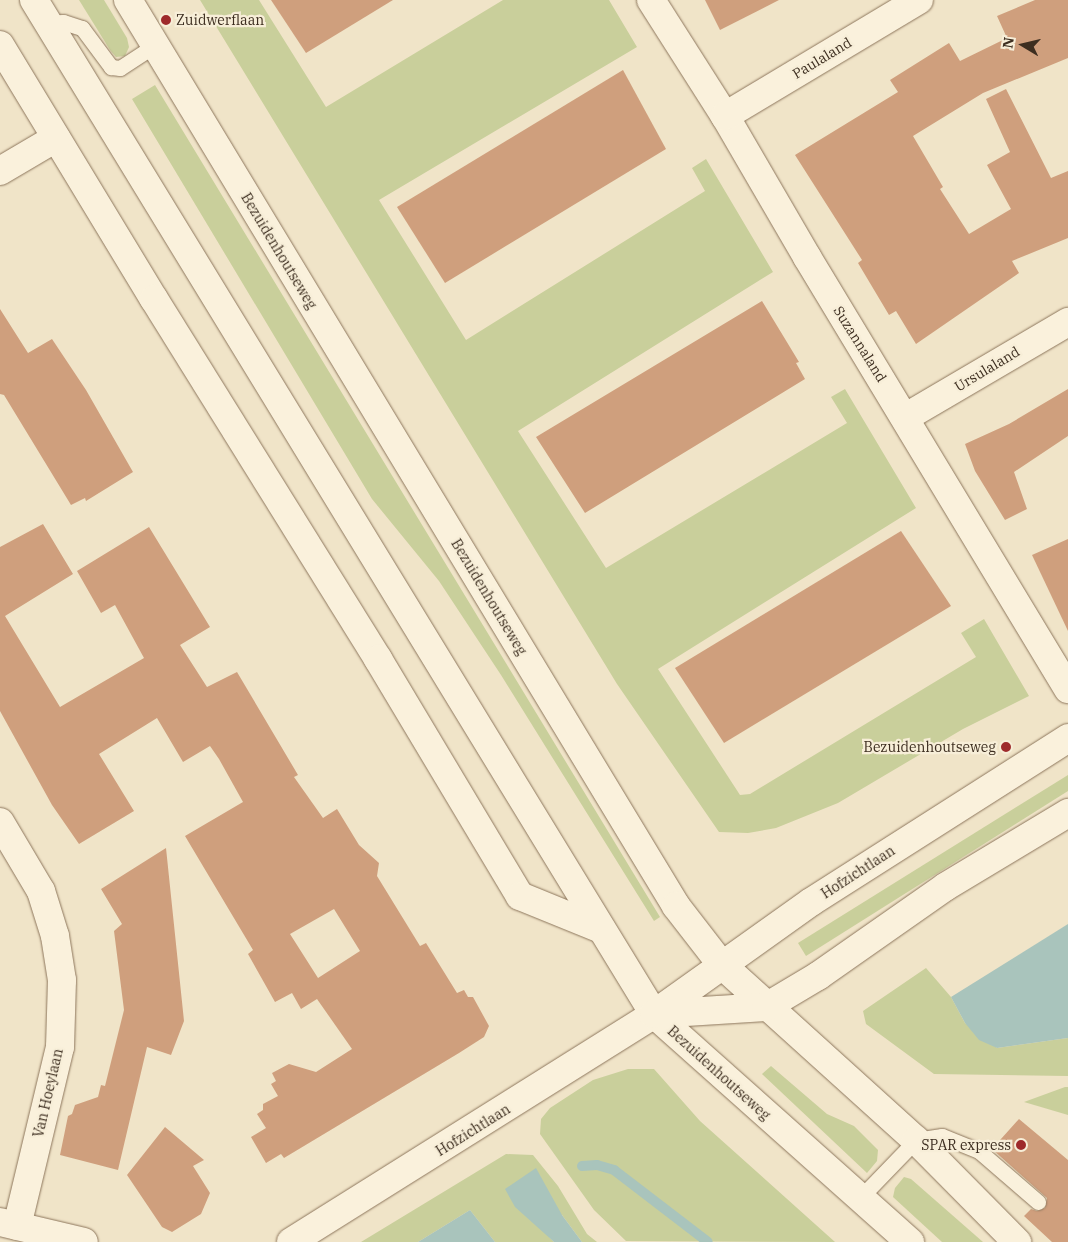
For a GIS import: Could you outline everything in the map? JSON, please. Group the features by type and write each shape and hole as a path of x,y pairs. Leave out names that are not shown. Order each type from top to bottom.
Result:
{"main road":[{"name":"Bezuidenhoutseweg","path":"128,0 670,898 721,964 766,1007 916,1140 1017,1242"},
{"name":"Suzannaland","path":"651,0 726,116 807,257 906,417 1068,688"},
{"name":"Paulaland","path":"726,116 919,0"},
{"name":"Bezuidenhoutseweg","path":"40,12 654,1014 859,1199 910,1242"},
{"path":"0,45 378,659 520,896 601,929"},
{"path":"0,171 56,138"},
{"name":"Ursulaland","path":"906,417 1068,322"},
{"name":"Hofzichtlaan","path":"291,1242 654,1014 721,964 811,902 1068,738"},
{"name":"Hofzichtlaan","path":"654,1014 766,1007 818,976 945,887 1068,813"},
{"name":"Van Hoeylaan","path":"0,822 41,891 55,936 62,980 60,1047 9,1224"},
{"path":"9,1224 84,1242"}],"lane":[{"path":"40,12 82,28 111,67 120,68 155,44"},
{"path":"859,1199 916,1140 942,1136 979,1150 1038,1202"}],"green space":[{"path":"79,0 104,0 127,38 129,47 125,56 116,57 110,50"},
{"path":"200,0 259,0 326,107 503,0 609,0 637,47 379,200 466,340 705,191 692,168 706,159 773,272 518,431 606,568 847,423 831,397 845,389 916,508 658,669 740,795 750,794 976,657 961,633 984,619 1029,696 963,729 838,803 776,828 748,833 719,832 617,684"},
{"path":"155,85 660,917 654,921 501,675 439,581 372,499 132,99"},
{"path":"1068,775 1068,791 806,956 798,943"},
{"path":"926,968 951,997 965,1023 997,1048 1068,1038 1068,1076 934,1074 866,1024 863,1011"},
{"path":"771,1066 827,1114 854,1126 878,1150 877,1161 867,1173 762,1074"},
{"path":"628,1069 654,1069 700,1121 835,1242 626,1241 594,1210 540,1134 541,1119 550,1108 593,1080"},
{"path":"1065,1087 1068,1087 1068,1115 1024,1102"},
{"path":"506,1154 533,1155 558,1186 587,1234 597,1242 582,1242 562,1215 549,1237 554,1242 495,1242 470,1210 418,1242 361,1242"},
{"path":"904,1177 911,1179 983,1242 942,1242 893,1197 895,1188"}],"water":[{"path":"1068,924 1068,1038 997,1048 979,1040 965,1023 951,997"},
{"path":"536,1168 562,1215 582,1242 554,1242 515,1207 505,1189"},
{"path":"470,1210 495,1242 418,1242"}],"building":[{"path":"271,0 393,0 306,53"},
{"path":"705,0 779,0 720,30"},
{"path":"1035,0 1068,0 1068,58 983,93 913,136 943,187 940,189 969,234 1011,209 987,165 1010,152 986,99 1006,89 1051,178 1068,171 1068,238 1012,261 1019,273 916,344 896,311 889,315 858,263 862,260 795,155 898,92 890,80 949,43 960,61 1007,38 997,16"},
{"path":"623,70 666,149 445,283 397,207"},
{"path":"762,301 799,362 796,363 805,379 585,513 536,437"},
{"path":"0,309 28,353 52,339 86,390 133,472 86,501 85,498 71,505 4,395 0,394"},
{"path":"1068,389 1068,436 1014,472 1027,509 1005,520 975,471 965,444 1009,424"},
{"path":"43,524 73,574 5,616 60,707 144,658 115,605 101,613 77,571 149,527 210,627 180,645 207,687 237,672 298,775 294,777 323,818 337,809 359,845 379,863 377,876 420,946 426,943 457,993 464,990 468,997 473,997 489,1026 484,1037 284,1158 281,1154 266,1163 251,1137 266,1128 257,1114 263,1110 263,1104 278,1096 271,1084 276,1081 272,1073 289,1064 316,1072 352,1049 317,999 301,1009 292,993 275,1002 248,954 253,950 185,836 243,802 210,746 183,762 157,718 99,754 134,811 79,844 52,805 0,711 0,547","holes":["334,909 360,951 318,978 290,934"]},
{"path":"901,531 951,606 724,743 675,668"},
{"path":"1068,539 1068,631 1032,555"},
{"path":"166,848 184,1021 171,1055 147,1047 118,1170 60,1155 68,1116 72,1114 75,1105 98,1097 101,1085 105,1086 124,1010 114,931 122,924 101,889"},
{"path":"1019,1119 1068,1160 1068,1242 1052,1242 1024,1216 1031,1209 1037,1211 1045,1208 1047,1198 992,1149"},
{"path":"165,1127 204,1160 193,1166 210,1193 201,1214 172,1232 162,1227 127,1175"}],"waterway":[{"path":"582,1166 597,1165 614,1170 708,1242"}],"place":[{"name":"Zuidwerflaan","path":"166,20"},
{"name":"Bezuidenhoutseweg","path":"1006,747"},
{"name":"SPAR express","path":"1021,1145"}]}
